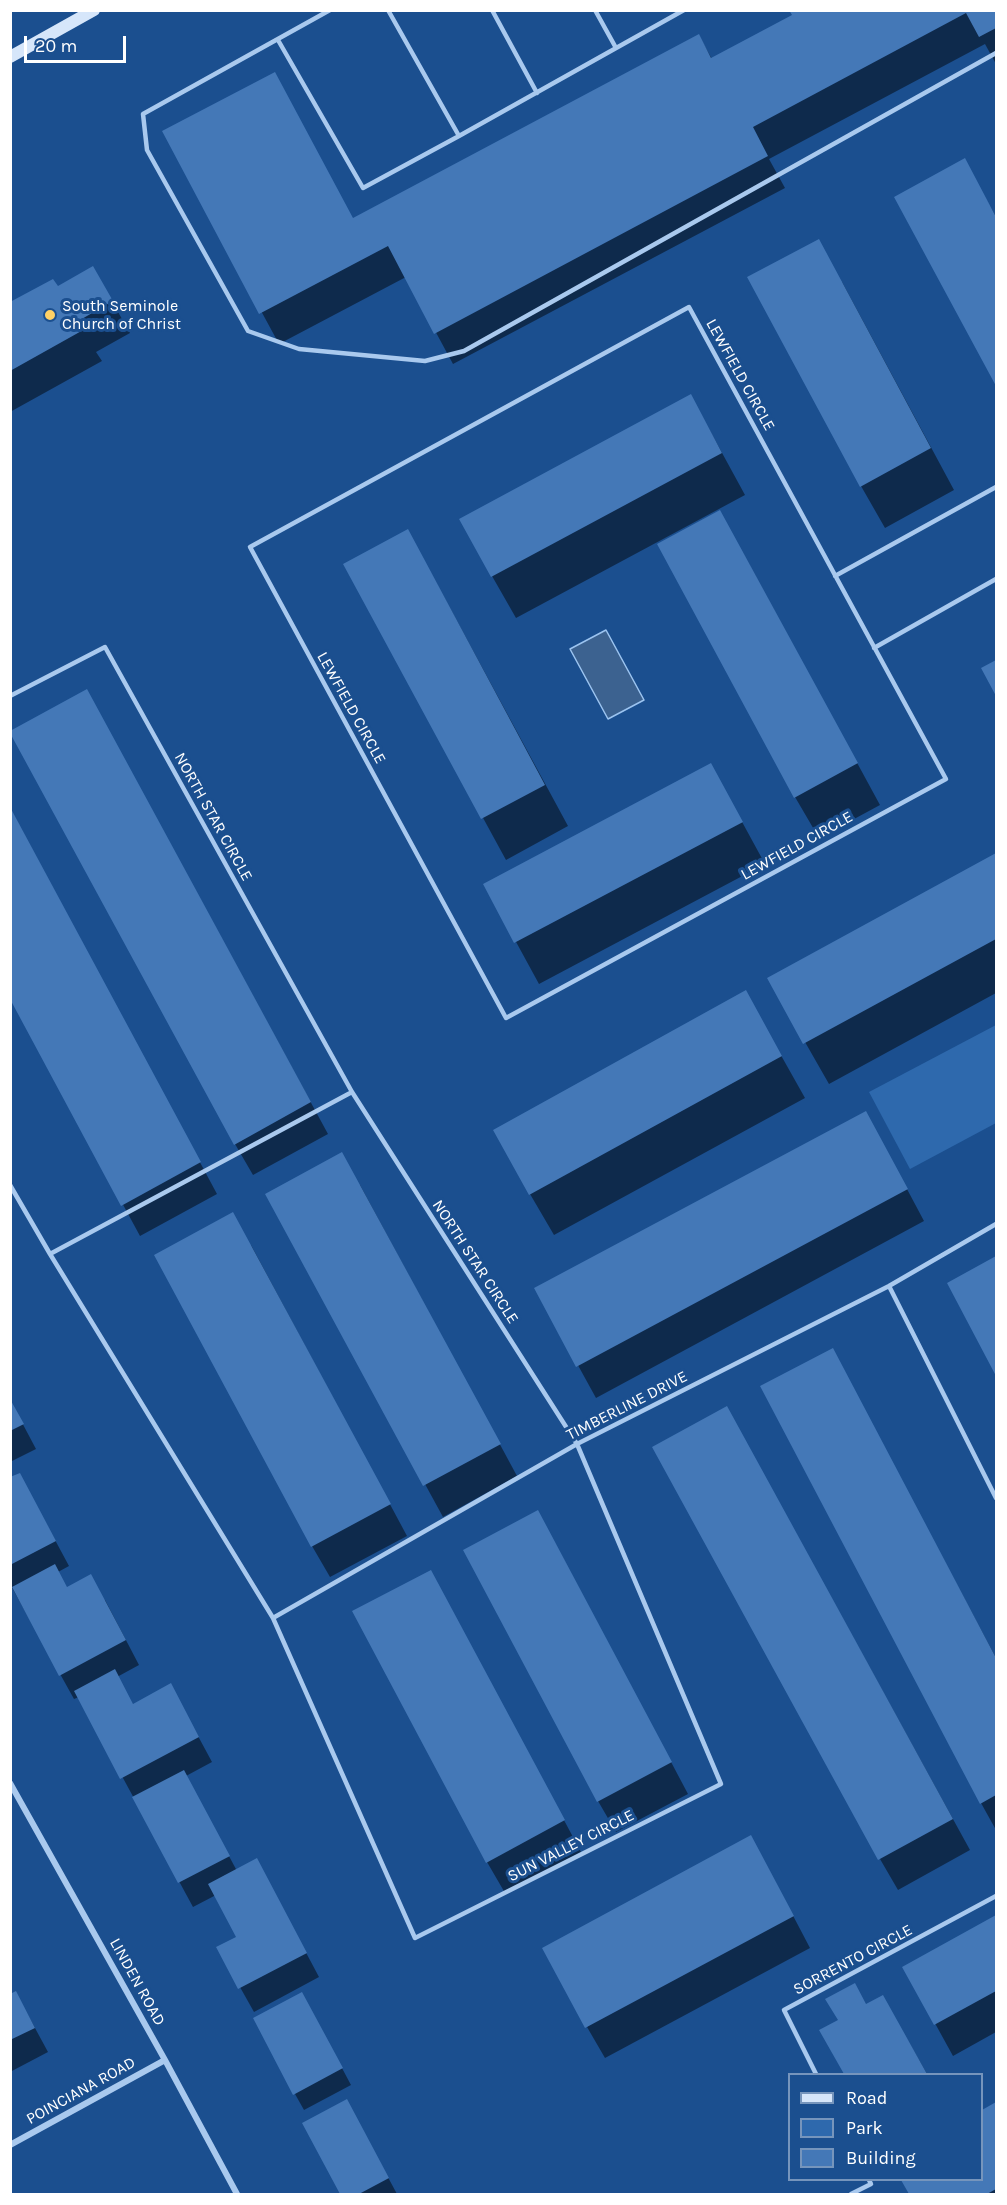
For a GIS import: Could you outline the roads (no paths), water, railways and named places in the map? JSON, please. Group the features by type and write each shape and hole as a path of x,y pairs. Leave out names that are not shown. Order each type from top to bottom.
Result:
{"street":[{"path":"10,57 94,10"},
{"name":"LINDEN ROAD","path":"10,1783 237,2194"},
{"name":"POINCIANA ROAD","path":"10,2145 165,2061"}],"lane":[{"path":"330,10 143,114 147,150 248,331 299,349 425,361 464,351 996,53"},
{"path":"388,10 459,136"},
{"path":"492,10 537,93"},
{"path":"595,10 616,48"},
{"path":"278,40 363,188 684,10"},
{"name":"LEWFIELD CIRCLE","path":"689,307 835,576 946,779 506,1018 250,547 689,307"},
{"path":"835,576 996,487"},
{"path":"874,648 996,579"},
{"name":"NORTH STAR CIRCLE","path":"10,696 105,647 352,1092 577,1444"},
{"path":"50,1254 352,1092"},
{"path":"10,1185 273,1618"},
{"name":"TIMBERLINE DRIVE","path":"273,1618 577,1444 889,1286 996,1224"},
{"path":"889,1286 996,1498"},
{"name":"SUN VALLEY CIRCLE","path":"273,1618 415,1938 721,1784 577,1444"},
{"name":"SORRENTO CIRCLE","path":"816,2073 784,2010 996,1896"},
{"path":"851,2194 871,2184 870,2181"}],"place":[{"name":"South Seminole Church of Christ","path":"50,315"}]}
